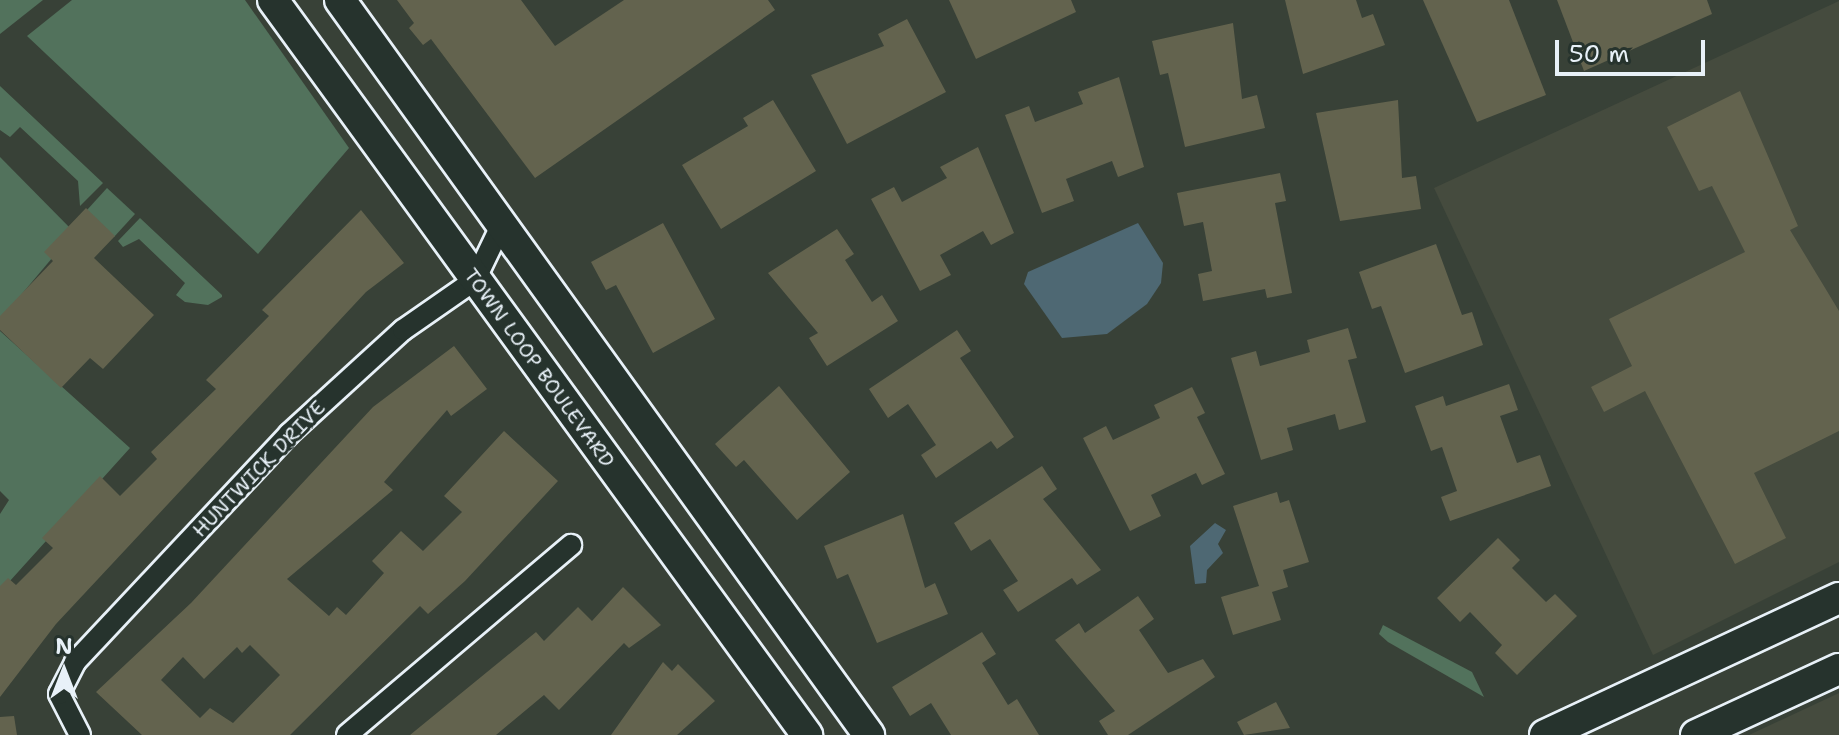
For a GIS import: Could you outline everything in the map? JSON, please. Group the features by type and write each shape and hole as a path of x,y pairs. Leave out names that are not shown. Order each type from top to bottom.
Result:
{"street":[{"name":"TOWN LOOP BOULEVARD","path":"273,0 807,735"},
{"path":"340,0 869,735"},
{"name":"HUNTWICK DRIVE","path":"80,735 59,694 75,662 289,434 403,330 475,280 502,224"},
{"path":"347,735 571,545"},
{"path":"1545,735 1839,598"},
{"path":"1763,704 1839,651"},
{"path":"1696,735 1839,669"}],"shaded area":[{"path":"1839,1 1839,562 1653,655 1434,188"},
{"path":"1839,693 1839,735 1749,735"}],"green space":[{"path":"0,0 43,0 0,34"},
{"path":"72,0 245,0 349,148 258,254 27,36"},
{"path":"0,86 103,183 80,206 78,181 20,127 10,137 0,130"},
{"path":"0,157 74,232 0,320"},
{"path":"107,188 135,214 114,237 87,210"},
{"path":"140,218 222,297 208,305 185,302 176,295 185,283 139,239 123,247 118,241"},
{"path":"0,331 130,448 0,592 0,514 9,500 0,491"},
{"path":"1383,625 1472,672 1484,697 1388,642 1379,634"}],"water":[{"path":"1138,223 1163,263 1161,283 1147,304 1107,334 1062,338 1024,284 1028,272"},
{"path":"1215,523 1226,530 1218,544 1223,553 1207,570 1206,583 1195,584 1190,546"}],"building":[{"path":"397,0 521,0 555,46 624,0 768,0 775,10 535,178 431,39 423,45 409,28 414,23"},
{"path":"949,0 1071,0 1076,12 976,59"},
{"path":"1285,0 1356,0 1362,18 1373,14 1385,45 1303,74"},
{"path":"1423,0 1509,0 1546,95 1477,122"},
{"path":"1557,0 1707,0 1712,14 1584,71"},
{"path":"907,19 946,92 847,144 811,75 884,46 878,34"},
{"path":"1233,23 1242,99 1257,95 1265,128 1185,147 1168,73 1160,75 1152,41"},
{"path":"1119,77 1144,167 1118,177 1112,161 1066,179 1074,201 1042,213 1005,115 1029,106 1035,122 1083,104 1078,92"},
{"path":"1740,91 1798,226 1790,230 1839,311 1839,431 1754,473 1786,538 1735,564 1645,391 1604,412 1591,387 1632,366 1609,319 1745,252 1712,186 1699,191 1667,127"},
{"path":"773,100 816,171 721,229 682,165 748,126 743,118"},
{"path":"1398,100 1402,178 1416,176 1421,209 1340,221 1316,113"},
{"path":"978,147 1014,233 991,245 983,231 940,255 951,275 920,291 871,199 894,187 902,202 947,178 940,167"},
{"path":"1280,173 1286,201 1275,203 1292,293 1267,298 1265,289 1203,301 1198,274 1212,271 1203,222 1184,226 1177,193"},
{"path":"86,208 115,236 94,258 154,315 103,369 90,358 61,388 0,330 0,316 53,261 44,252"},
{"path":"361,210 404,263 366,292 56,624 0,697 0,586 8,578 16,585 53,548 42,538 100,476 120,496 157,459 151,452 216,389 206,380 269,316 262,310"},
{"path":"663,223 715,319 653,353 616,285 606,290 591,262"},
{"path":"837,229 854,254 845,260 872,302 882,295 898,321 827,366 809,338 818,333 768,273"},
{"path":"1436,244 1462,315 1472,312 1483,345 1405,373 1381,306 1372,309 1359,272"},
{"path":"1348,328 1357,358 1348,360 1366,422 1339,430 1335,414 1287,428 1293,450 1261,460 1231,358 1256,351 1260,366 1310,352 1307,340"},
{"path":"957,330 971,351 960,358 1014,437 997,449 991,441 936,478 921,455 936,445 908,404 888,418 869,389"},
{"path":"454,346 487,389 451,416 447,410 384,482 393,490 287,579 329,616 337,607 346,615 384,573 372,561 401,531 423,551 462,512 444,496 504,431 558,481 465,581 428,614 420,606 290,735 142,735 96,692 191,603 373,407","holes":["250,645 280,675 233,723 210,708 200,718 161,680 183,657 204,679 237,647 242,653"]},
{"path":"1509,384 1518,410 1500,416 1517,463 1540,455 1551,486 1450,521 1441,497 1457,491 1442,447 1431,451 1415,406 1443,396 1446,406"},
{"path":"779,386 850,472 797,520 744,460 736,467 715,444"},
{"path":"1192,387 1205,413 1197,417 1225,474 1202,485 1196,473 1151,495 1161,516 1130,531 1083,438 1106,426 1113,440 1160,418 1154,405"},
{"path":"1042,466 1057,489 1043,499 1101,570 1077,585 1072,578 1018,612 1003,590 1018,581 990,539 971,551 954,523"},
{"path":"1277,492 1280,503 1289,500 1309,562 1283,570 1288,587 1272,592 1281,620 1233,635 1221,597 1259,586 1233,506"},
{"path":"903,514 925,588 935,583 948,614 877,643 848,574 837,579 824,546"},
{"path":"1498,538 1520,560 1512,568 1546,602 1555,594 1577,616 1517,675 1495,653 1502,645 1470,612 1460,622 1437,598"},
{"path":"623,587 661,625 629,648 624,643 559,710 544,695 496,735 410,735 536,632 544,641 578,607 592,621"},
{"path":"1138,596 1154,619 1139,630 1168,673 1203,659 1215,677 1128,735 1108,735 1099,721 1115,711 1055,640 1079,623 1085,633"},
{"path":"982,632 996,654 982,663 1008,705 1017,699 1039,735 951,735 931,703 910,716 892,687"},
{"path":"663,662 672,671 678,664 715,701 677,735 611,735"},
{"path":"1276,702 1290,728 1244,735 1237,722"},
{"path":"14,716 17,735 0,735 0,717"}]}
